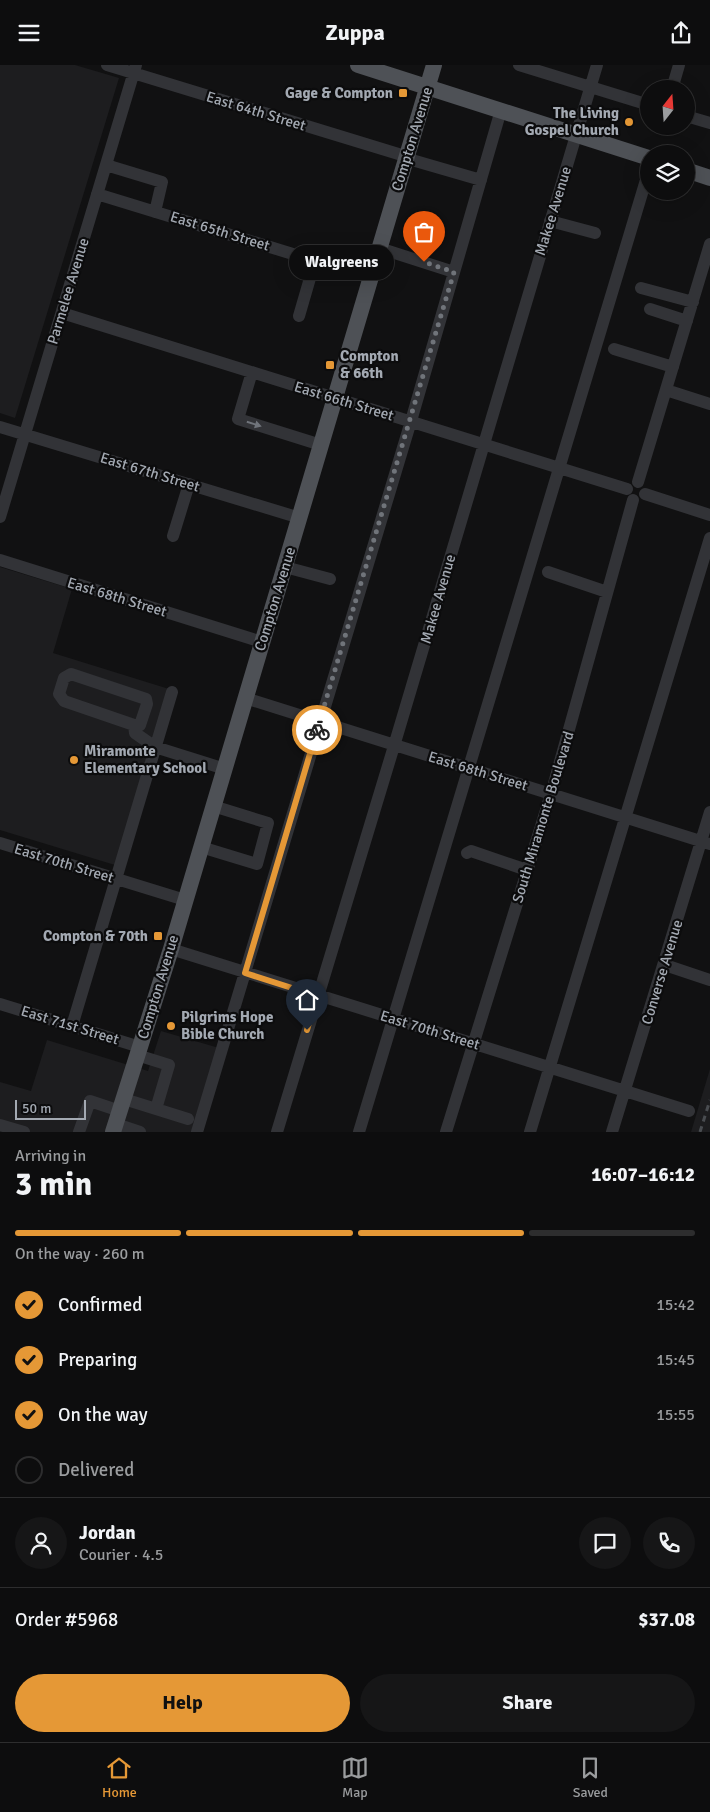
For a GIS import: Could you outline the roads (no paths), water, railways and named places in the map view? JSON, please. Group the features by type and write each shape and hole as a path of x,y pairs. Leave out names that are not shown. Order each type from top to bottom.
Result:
{"main road":[{"path":"358,65 640,155"},
{"name":"Compton Avenue","path":"118,1117 171,949 371,278 405,157 434,65"},
{"path":"695,173 710,178"}],"street":[{"name":"East 64th Street","path":"107,65 135,69 481,180"},
{"path":"519,65 640,102"},
{"name":"Makee Avenue","path":"277,1132 597,65"},
{"path":"675,80 679,65"},
{"name":"Parmelee Avenue","path":"0,517 135,69"},
{"path":"196,1132 411,421 501,110"},
{"path":"695,119 710,123"},
{"path":"106,165 162,182 155,212"},
{"name":"East 65th Street","path":"97,194 371,278"},
{"path":"359,1132 395,1019 467,768 560,468 640,199"},
{"path":"550,221 595,233"},
{"path":"638,482 710,244"},
{"path":"379,248 454,272"},
{"path":"299,316 315,261"},
{"path":"641,289 693,301"},
{"path":"650,309 687,321"},
{"name":"East 66th Street","path":"62,313 626,489"},
{"path":"614,349 673,367"},
{"path":"252,372 238,419 321,445"},
{"path":"666,390 710,404"},
{"name":"East 67th Street","path":"0,427 300,517"},
{"path":"639,497 645,488 638,482 632,482 626,489 628,497 639,497 710,515"},
{"path":"173,536 189,484"},
{"name":"South Miramonte Boulevard","path":"446,1132 551,794 607,592 639,497"},
{"path":"530,1132 710,538"},
{"name":"East 68th Street","path":"0,560 262,642"},
{"path":"285,567 330,579"},
{"path":"548,572 607,592"},
{"path":"71,675 146,699 148,704 140,725 134,725 64,701 59,694 64,677 71,675"},
{"path":"72,1026 172,693"},
{"name":"East 68th Street","path":"245,699 706,843"},
{"path":"134,725 136,733 155,747 224,769"},
{"path":"201,847 257,863 268,823 214,805"},
{"name":"Converse Avenue","path":"612,1132 706,843 710,813"},
{"name":"East 70th Street","path":"0,843 185,901"},
{"path":"467,853 471,851 527,870"},
{"name":"East 70th Street","path":"171,949 688,1111"},
{"path":"665,965 710,980"},
{"name":"East 71st Street","path":"0,1004 72,1026 169,1065 156,1109"},
{"path":"79,1132 90,1101 140,1132"},
{"path":"118,1117 156,1109 188,1119"},
{"path":"0,1125 24,1132"}],"railway":[{"path":"700,1132 710,1100"}],"place":[{"name":"Gage & Compton","path":"403,93"},
{"name":"The Living Gospel Church","path":"629,122"},
{"name":"Walgreens","path":"424,262"},
{"name":"Compton & 66th","path":"330,365"},
{"name":"Miramonte Elementary School","path":"74,760"},
{"name":"Compton & 70th","path":"158,936"},
{"name":"Pilgrims Hope Bible Church","path":"171,1026"}]}
